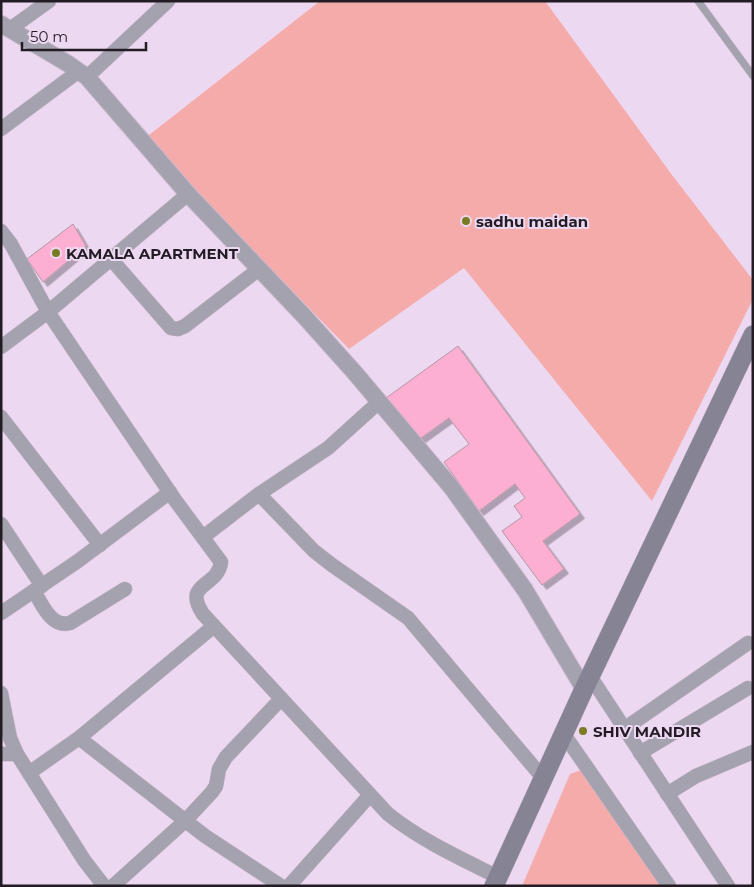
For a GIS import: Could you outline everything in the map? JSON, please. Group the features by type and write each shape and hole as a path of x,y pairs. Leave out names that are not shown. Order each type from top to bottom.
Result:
{"main road":[{"path":"496,881 587,683 753,335"}],"street":[{"path":"49,1 6,27 83,74 188,194 342,359 452,488 525,590 587,683 624,729 728,886"},
{"path":"1,129 83,74 168,1"},
{"path":"1,347 48,312 188,194"},
{"path":"1,231 11,244 48,312 170,492 221,562 220,569 198,591 195,598 196,604 214,626 388,814 439,849 496,881"},
{"path":"111,259 171,328 178,329 185,326 259,269"},
{"path":"203,537 259,494 328,448 379,402"},
{"path":"1,416 100,545"},
{"path":"1,613 100,545 170,492"},
{"path":"259,494 320,556 408,618 543,778"},
{"path":"1,524 56,623 70,622 125,590"},
{"path":"29,772 79,738 214,626"},
{"path":"624,729 748,643"},
{"path":"640,753 748,688"},
{"path":"1,693 10,738 17,754 84,860 104,886"},
{"path":"112,886 185,821 216,786 217,776 226,757 281,699"},
{"path":"564,733 669,886"},
{"path":"79,738 205,836 281,886"},
{"path":"667,794 696,776 753,752"},
{"path":"1,754 17,754"},
{"path":"289,886 370,795"}],"lane":[{"path":"698,1 753,76"}],"shaded area":[{"name":"sadhu maidan","path":"320,1 545,1 672,175 753,280 753,299 652,501 464,268 349,349 144,139"},
{"path":"581,770 665,886 522,886 570,774"}],"building":[{"name":"KAMALA APARTMENT","path":"73,224 86,246 43,282 27,259"},
{"path":"458,346 580,514 543,541 564,569 542,585 502,531 522,517 514,506 525,498 515,484 479,511 444,462 469,444 449,418 417,441 386,398"}],"place":[{"name":"sadhu maidan","path":"466,221"},
{"name":"KAMALA APARTMENT","path":"56,253"},
{"name":"SHIV MANDIR","path":"583,731"}]}
